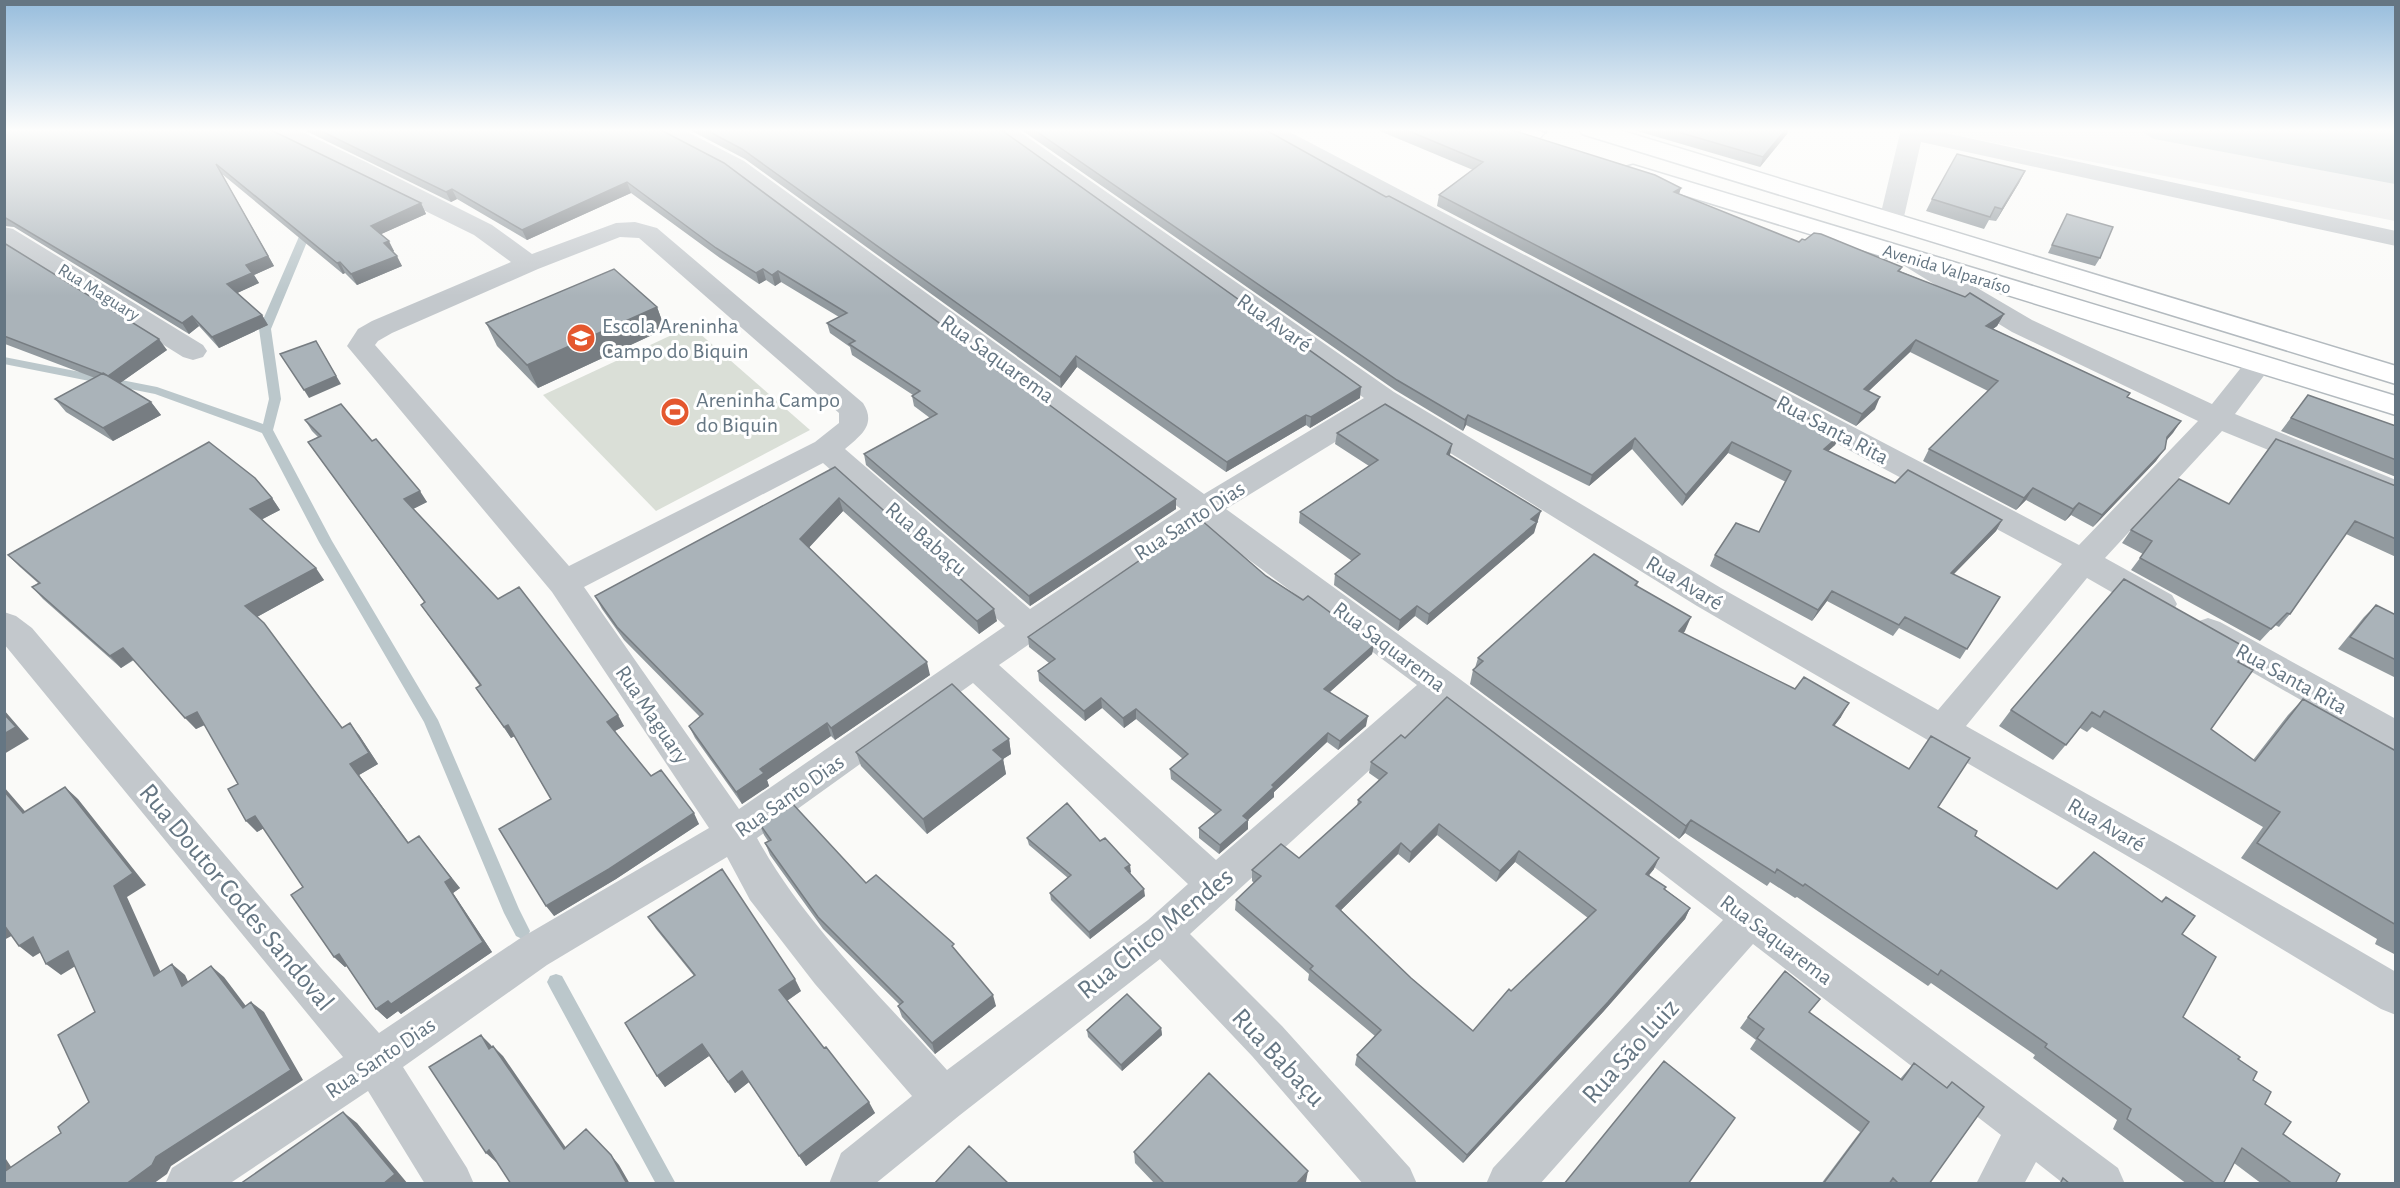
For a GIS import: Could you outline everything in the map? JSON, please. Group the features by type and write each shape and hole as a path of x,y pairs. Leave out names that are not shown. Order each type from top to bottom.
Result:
{"main road":[{"name":"Avenida Valparaíso","path":"1675,184 2396,406"},
{"name":"Avenida Valparaíso","path":"1771,184 2396,375"}],"street":[{"path":"393,184 483,230 529,264 616,230 635,229 648,233 853,410 854,426 826,449 564,583"},
{"name":"Rua Saquarema","path":"761,184 1440,684 2102,1184"},
{"name":"Rua Avaré","path":"1079,184 1384,399 1710,597 2162,856 2396,995"},
{"name":"Rua Santa Rita","path":"1371,184 2083,561 2396,737"},
{"path":"1891,221 1900,184"},
{"path":"2151,184 2396,239"},
{"name":"Rua Maguary","path":"4,234 193,351"},
{"path":"1907,257 2022,326 2217,418 2396,492"},
{"name":"Rua Maguary","path":"529,264 368,335 361,346 564,583 734,833 764,888 830,970 944,1099"},
{"path":"1943,729 2083,561 2217,418 2258,365"},
{"name":"Rua Santo Dias","path":"188,1184 375,1061 533,952 734,833 1028,627 1203,509 1384,399"},
{"name":"Rua Babaçu","path":"826,449 1028,627"},
{"name":"Rua Doutor Codes Sandoval","path":"4,625 20,637 306,982 375,1061 452,1184"},
{"path":"975,664 1216,885"},
{"name":"Rua Chico Mendes","path":"855,1176 944,1099 1162,933 1440,684"},
{"name":"Rua São Luiz","path":"1509,1184 1750,919"},
{"name":"Rua Babaçu","path":"1162,933 1267,1041 1394,1184"},
{"path":"1999,1184 2029,1129"}],"shaded area":[{"path":"2208,184 2395,184 2395,221"},
{"name":"Areninha Campo do Biquin","path":"691,326 810,430 656,511 543,395"}],"building":[{"path":"4,184 228,184 268,256 246,265 252,273 227,284 262,315 212,337 192,316 182,323 4,217"},
{"path":"241,184 383,184 421,203 371,226 389,241 384,243 397,256 351,274 340,262 337,263"},
{"path":"431,184 622,184 522,230 452,189 446,192"},
{"path":"630,184 753,184 1176,499 1029,596 864,454 937,414 912,396 920,391 849,344 855,341 827,323 847,313 778,271 772,275 763,269 756,273 716,248"},
{"path":"791,184 1078,184 1361,387 1311,417 1306,415 1227,462 1076,356 1060,377"},
{"path":"1113,184 1363,184 1386,197 1389,196 1840,435 1824,449 1895,483 1908,470 2002,520 1951,573 2000,597 1967,649 1905,617 1899,625 1832,591 1818,610 1715,555 1736,523 1759,532 1791,471 1732,442 1686,495 1635,438 1592,475 1468,415 1465,420 1397,380"},
{"path":"1453,184 1674,184 1681,188 1674,192 1799,242 1814,233 1821,234 1902,267 1898,271 1965,297 1970,293 2004,314 1986,326 2130,393 2127,397 2181,421 2167,437 2165,449 2102,515 2079,503 2073,509 2033,488 2024,498 1929,449 1998,381 1916,340 1864,389 1880,397 1862,414 1439,195"},
{"path":"1940,184 2017,184 2002,209 1995,207 1990,217 1932,199"},
{"path":"2067,214 2113,227 2100,258 2052,245"},
{"path":"4,243 159,339 108,376 4,336"},
{"path":"614,269 657,307 527,365 486,323"},
{"path":"316,341 336,376 304,390 280,354"},
{"path":"103,373 151,402 103,428 55,399"},
{"path":"2308,395 2396,426 2396,460 2291,418"},
{"path":"341,404 372,441 376,439 420,491 404,499 498,599 519,587 618,715 607,722 651,776 661,770 694,813 609,869 546,906 499,829 551,799 508,725 504,727 476,688 481,685 421,605 425,602 308,442 321,436 305,420"},
{"path":"1385,404 1452,444 1447,454 1541,511 1531,519 1537,522 1429,614 1417,606 1400,620 1335,574 1360,554 1300,512 1378,460 1337,433"},
{"path":"2276,439 2396,486 2396,539 2355,521 2290,614 2287,613 2271,629 2140,558 2152,541 2131,530 2179,479 2229,504"},
{"path":"209,442 255,478 272,498 250,509 316,568 245,606 264,623 342,728 350,723 369,753 350,764 408,843 419,836 451,878 445,882 483,942 391,1004 388,1001 376,1009 339,954 334,957 291,895 303,887 255,816 246,821 228,789 238,784 197,712 185,718 123,648 110,656 32,587 40,583 8,555"},
{"path":"835,467 994,609 977,621 839,498 800,539 927,662 831,728 827,723 760,769 764,773 736,792 689,726 703,714 617,627 595,596"},
{"path":"1200,519 1266,576 1303,600 1308,596 1374,645 1324,689 1368,716 1340,741 1328,733 1272,785 1274,787 1243,816 1248,820 1220,845 1199,828 1221,810 1170,769 1188,754 1136,709 1123,718 1101,698 1084,711 1038,671 1055,659 1028,637"},
{"path":"1594,554 1638,582 1635,585 1691,617 1679,631 1795,689 1804,677 1849,703 1833,725 1909,769 1931,736 1970,758 1938,807 1977,831 1975,836 2057,889 2094,852 2162,902 2166,897 2195,916 2182,934 2216,957 2183,1017 2240,1057 2238,1059 2257,1072 2253,1080 2271,1092 2265,1104 2291,1122 2283,1134 2340,1174 2335,1184 2293,1184 2242,1148 2223,1184 2216,1184 2127,1119 2131,1109 2045,1047 2047,1044 1941,970 1938,975 1805,884 1803,886 1777,869 1775,873 1691,820 1686,826 1473,670 1483,661 1478,658"},
{"path":"2124,579 2250,650 2238,662 2253,670 2211,729 2255,761 2303,699 2396,751 2396,925 2257,843 2280,812 2104,711 2100,717 2092,712 2066,745 2011,710"},
{"path":"2376,605 2396,615 2396,660 2350,637"},
{"path":"952,684 1009,739 993,750 1003,759 923,819 856,752"},
{"path":"1447,697 1659,858 1646,874 1666,887 1664,889 1690,908 1608,1002 1467,1155 1357,1055 1381,1030 1310,969 1313,966 1236,900 1261,876 1252,870 1281,844 1299,858 1361,802 1358,800 1387,773 1371,762 1401,735 1405,738","holes":["1439,824 1500,871 1519,851 1596,910 1511,991 1509,989 1473,1031 1411,978 1336,906 1401,843 1411,852"]},
{"path":"4,714 16,727 4,734"},
{"path":"65,787 133,873 114,886 154,976 172,964 182,986 211,966 243,1008 251,1002 291,1070 156,1157 152,1165 126,1184 4,1184 4,1172 61,1133 58,1127 89,1102 58,1035 95,1012 68,951 46,964 33,937 19,946 4,925 4,791 23,813"},
{"path":"790,801 866,883 876,875 954,944 952,946 993,995 932,1043 898,1006 903,1002 818,917 765,843 771,840 759,823"},
{"path":"1067,803 1100,841 1105,838 1130,865 1125,868 1144,889 1089,932 1050,893 1071,875 1027,838"},
{"path":"722,869 795,979 779,990 869,1102 799,1156 742,1071 728,1082 702,1044 657,1076 625,1023 695,975 648,917"},
{"path":"1785,971 1820,999 1809,1012 1902,1080 1914,1063 1947,1088 1952,1082 1984,1107 1929,1184 1899,1184 1893,1178 1889,1184 1823,1184 1869,1122 1757,1038 1764,1029 1748,1017"},
{"path":"1127,994 1161,1028 1121,1065 1087,1030"},
{"path":"481,1035 489,1049 493,1046 564,1149 586,1129 611,1155 627,1184 511,1184 489,1150 486,1153 429,1067"},
{"path":"1664,1061 1735,1118 1688,1184 1564,1184"},
{"path":"1209,1073 1308,1171 1296,1184 1165,1184 1134,1152"},
{"path":"343,1112 395,1174 383,1184 240,1184"},
{"path":"969,1146 1009,1184 934,1184"},
{"path":"2063,1178 2070,1184 2060,1184"}],"waterway":[{"path":"267,430 275,399 265,329 309,225"},
{"path":"4,360 157,391 267,430"},
{"path":"267,430 326,542 431,720 512,913 522,931"},
{"path":"556,982 667,1184"}],"place":[{"name":"Escola Areninha Campo do Biquin","path":"581,338"},
{"name":"Areninha Campo do Biquin","path":"675,412"}]}
